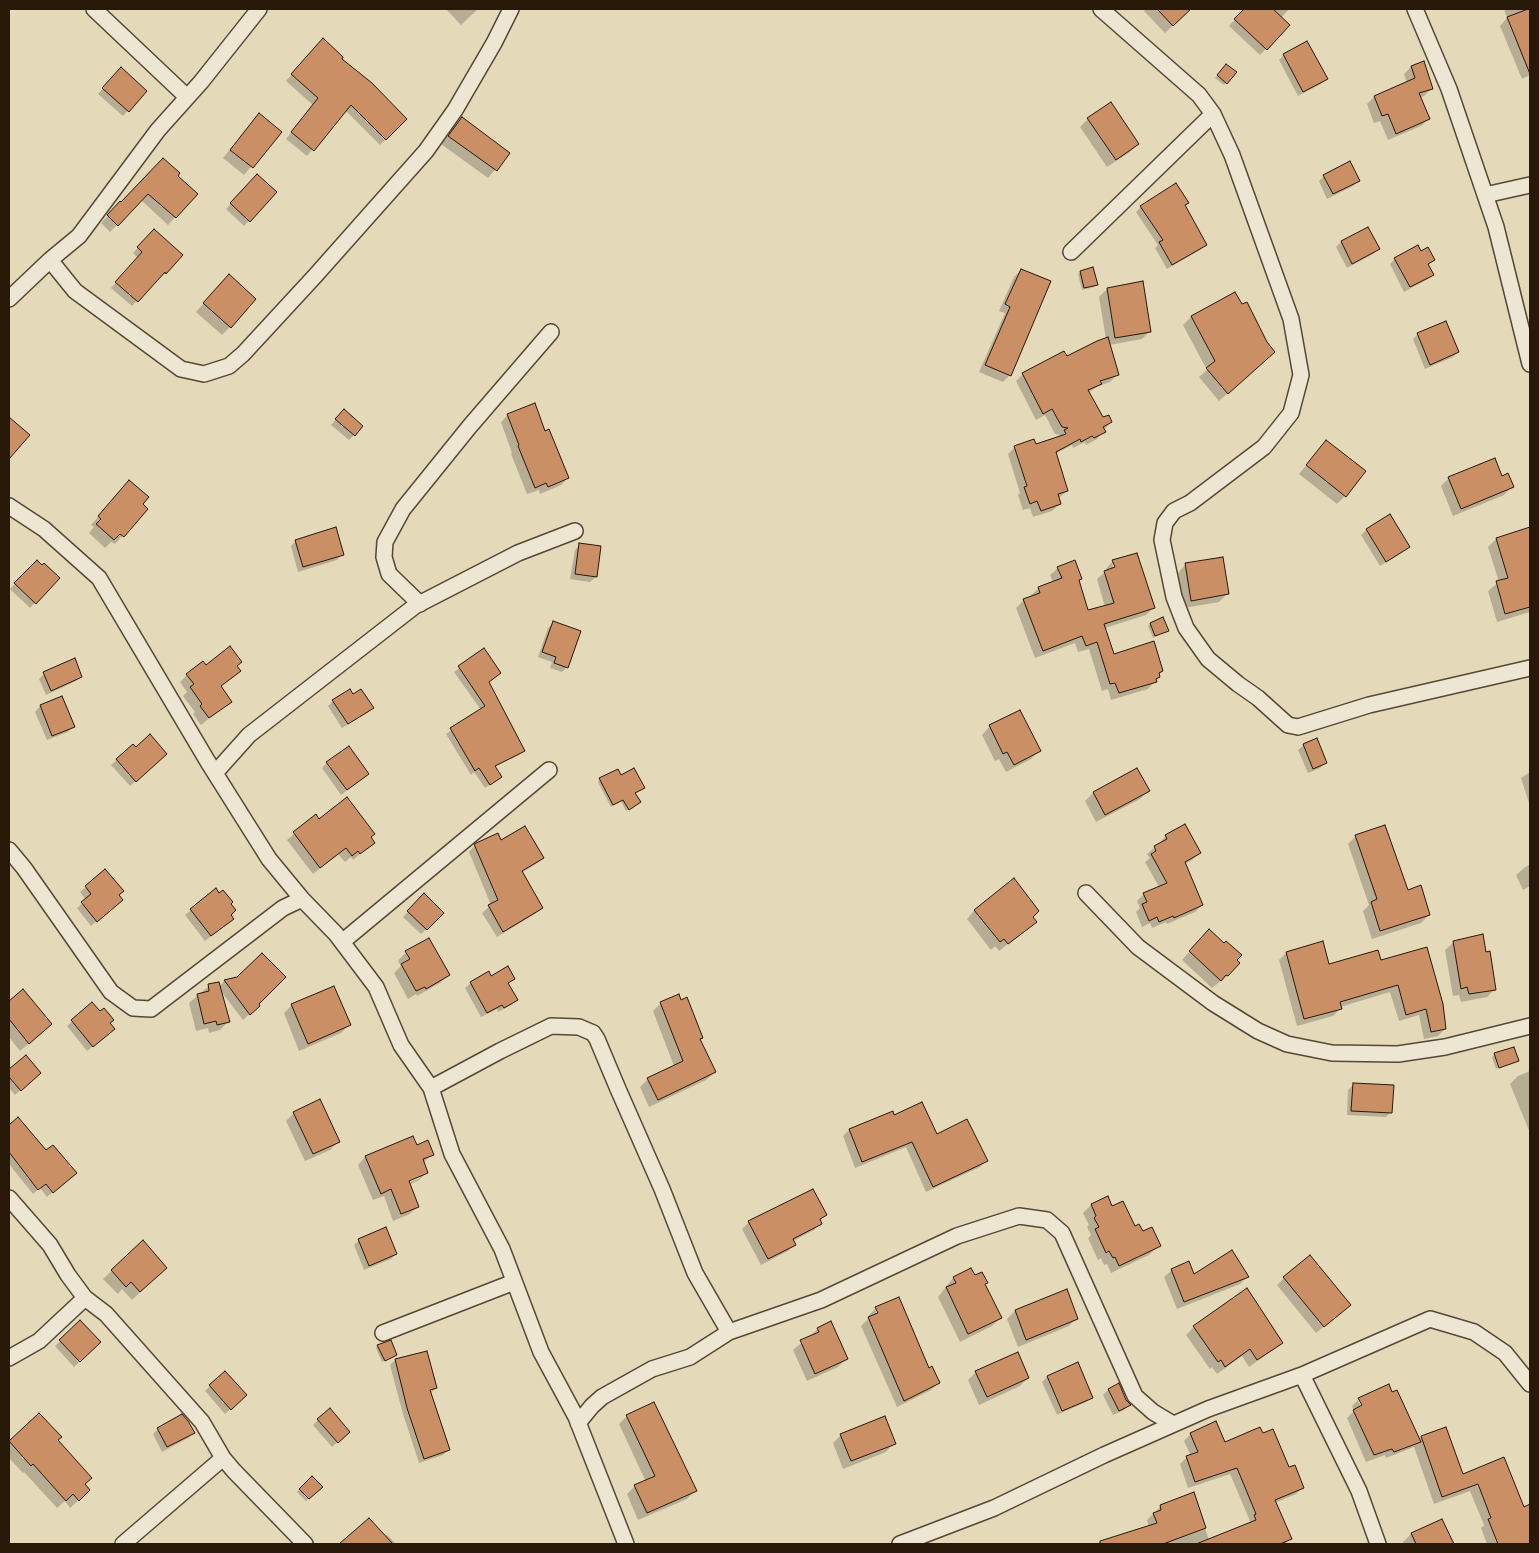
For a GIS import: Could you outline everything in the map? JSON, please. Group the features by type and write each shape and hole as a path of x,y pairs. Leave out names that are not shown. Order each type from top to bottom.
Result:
{"street":[{"path":"94,9 187,97"},
{"path":"9,299 50,260 79,236 158,130 259,9"},
{"path":"50,260 74,291 182,369 204,374 230,366 308,283 426,151 455,110 494,43 510,9"},
{"path":"1101,9 1199,95 1213,114 1232,155 1291,319 1302,375 1291,412 1264,447 1190,503 1174,512 1165,523 1162,540 1174,597 1186,628 1208,659 1258,698 1288,725 1298,727 1369,705 1530,668"},
{"path":"1415,9 1449,89 1496,227 1530,364"},
{"path":"1070,252 1213,114"},
{"path":"1485,195 1530,185"},
{"path":"420,604 389,574 384,556 385,542 403,508 551,332"},
{"path":"9,506 44,529 99,578 215,773 269,859 302,899 342,942 376,987 401,1046 431,1088 452,1154 502,1249 541,1352 578,1423 626,1544"},
{"path":"215,773 249,735 420,604 518,552 575,531"},
{"path":"342,942 549,770"},
{"path":"9,850 111,992 133,1008 151,1008 283,908 302,899"},
{"path":"1086,892 1138,947 1213,1003 1258,1031 1287,1044 1332,1053 1398,1054 1445,1047 1530,1026"},
{"path":"431,1088 500,1050 551,1026 579,1027 593,1033 662,1189 695,1273 729,1332"},
{"path":"9,1198 50,1245 68,1275 85,1298 106,1314 202,1422 223,1458 305,1544"},
{"path":"578,1423 602,1397 652,1369 690,1357 729,1332 821,1300 958,1236 1020,1216 1047,1220 1062,1233 1135,1396 1153,1412 1173,1424"},
{"path":"383,1333 514,1282"},
{"path":"9,1358 38,1341 85,1298"},
{"path":"900,1544 994,1508 1104,1455 1208,1409 1302,1375 1430,1319 1474,1332 1505,1353 1530,1384"},
{"path":"1302,1375 1359,1491 1378,1544"},
{"path":"123,1544 223,1458"}],"building":[{"path":"1157,9 1191,9 1173,26"},
{"path":"1244,9 1273,9 1290,25 1267,50 1234,19"},
{"path":"1530,9 1530,74 1507,17"},
{"path":"323,38 343,57 342,59 372,83 407,119 386,140 351,105 314,151 291,132 318,98 291,74"},
{"path":"1307,41 1328,79 1303,92 1283,54"},
{"path":"1424,61 1433,89 1419,93 1430,119 1396,134 1388,114 1382,116 1374,96 1415,78 1411,66"},
{"path":"1226,64 1237,72 1227,84 1217,75"},
{"path":"121,67 147,91 129,112 102,88"},
{"path":"1111,102 1139,144 1116,160 1087,118"},
{"path":"259,113 282,132 253,168 230,150"},
{"path":"462,117 510,153 497,171 448,136"},
{"path":"163,158 180,173 178,176 198,194 176,218 148,194 118,226 107,215"},
{"path":"1350,161 1360,181 1333,194 1323,175"},
{"path":"257,174 277,192 250,222 230,203"},
{"path":"1176,183 1189,203 1185,205 1207,245 1172,265 1159,242 1163,240 1140,206"},
{"path":"1368,227 1380,249 1352,264 1341,241"},
{"path":"154,229 183,255 138,302 115,282 142,252 137,247"},
{"path":"1418,245 1421,251 1428,247 1435,260 1428,264 1434,275 1410,287 1394,258"},
{"path":"1093,267 1098,285 1084,288 1080,271"},
{"path":"1021,269 1051,281 1011,376 985,365 1010,307 1005,304"},
{"path":"229,274 256,299 231,328 203,303"},
{"path":"1143,281 1151,332 1115,338 1107,288"},
{"path":"1235,292 1242,304 1247,302 1267,342 1275,352 1228,394 1206,368 1215,361 1191,316"},
{"path":"1446,321 1459,352 1430,365 1417,333"},
{"path":"1108,337 1119,375 1100,381 1102,384 1088,390 1103,417 1109,415 1112,422 1103,427 1106,432 1081,442 1080,439 1056,452 1068,491 1058,494 1061,504 1041,511 1037,501 1030,504 1024,487 1027,486 1014,446 1034,439 1036,444 1066,434 1064,430 1068,428 1062,427 1052,409 1043,414 1022,373 1064,351 1067,356"},
{"path":"535,403 545,431 549,429 569,478 548,487 546,483 535,488 507,414"},
{"path":"344,409 363,426 355,436 335,419"},
{"path":"9,417 30,435 9,459"},
{"path":"1326,440 1366,471 1346,497 1306,465"},
{"path":"1495,458 1502,476 1508,473 1514,487 1461,509 1448,477"},
{"path":"129,480 149,497 143,504 148,509 124,537 120,534 114,540 96,524 101,519 98,516"},
{"path":"1390,514 1410,547 1386,562 1366,529"},
{"path":"336,527 344,555 303,567 295,540"},
{"path":"1530,527 1530,607 1505,614 1496,581 1508,578 1496,538"},
{"path":"579,543 601,546 597,577 575,574"},
{"path":"1137,553 1155,608 1104,624 1114,654 1154,641 1163,671 1159,673 1160,677 1156,679 1157,682 1119,693 1115,683 1110,684 1097,642 1086,646 1082,636 1043,651 1023,599 1040,593 1038,587 1062,578 1057,567 1075,560 1082,579 1079,580 1088,610 1114,603 1104,571 1115,567 1112,560"},
{"path":"1223,557 1229,594 1191,601 1185,563"},
{"path":"37,560 42,565 44,563 60,578 36,604 14,583"},
{"path":"1163,617 1169,631 1155,636 1150,623"},
{"path":"553,621 581,631 568,668 554,663 556,657 542,652"},
{"path":"230,646 242,662 237,666 241,671 221,686 232,702 209,718 190,687 194,684 186,674 203,661 206,665"},
{"path":"484,648 501,673 489,682 525,751 495,766 502,777 490,785 479,768 475,771 450,728 485,706 458,666"},
{"path":"75,658 82,677 51,691 43,672"},
{"path":"350,689 353,694 361,689 374,708 348,724 332,700"},
{"path":"62,696 75,727 52,736 40,705"},
{"path":"1020,710 1041,751 1014,765 1007,752 1003,754 989,725"},
{"path":"150,734 167,754 136,782 116,759 133,744 136,747"},
{"path":"1317,738 1327,763 1313,769 1303,744"},
{"path":"349,746 369,774 347,790 326,762"},
{"path":"634,768 645,788 635,793 641,802 629,810 623,800 613,805 599,778 618,769 621,775"},
{"path":"1137,768 1150,791 1105,815 1093,792"},
{"path":"347,797 375,834 371,837 375,843 360,854 358,851 352,856 346,848 320,868 293,832 316,814 319,819"},
{"path":"1185,824 1201,853 1185,862 1203,905 1174,918 1173,916 1159,922 1157,917 1149,921 1142,904 1147,902 1143,893 1167,883 1151,854 1156,851 1154,846 1167,839 1165,835"},
{"path":"1385,825 1408,890 1421,885 1430,915 1380,931 1371,902 1377,899 1355,835"},
{"path":"525,826 544,858 522,871 543,908 503,932 488,905 498,900 474,844 498,833 501,840"},
{"path":"105,869 124,891 119,895 123,900 97,922 81,902 91,894 85,886"},
{"path":"1014,878 1039,911 1033,917 1037,922 1008,944 1004,939 1000,942 974,910"},
{"path":"216,888 219,893 223,890 233,902 231,904 236,910 231,915 234,919 211,936 190,909"},
{"path":"424,893 444,913 427,930 407,911"},
{"path":"1209,929 1224,943 1226,941 1242,955 1237,960 1240,963 1221,981 1189,951"},
{"path":"1483,934 1486,952 1490,951 1496,990 1469,994 1467,987 1461,989 1453,941"},
{"path":"429,938 450,975 426,989 425,987 416,991 401,964 410,959 405,951"},
{"path":"1323,941 1329,964 1378,950 1381,960 1427,947 1443,1004 1446,1029 1431,1032 1426,1009 1406,1015 1398,985 1340,1002 1342,1009 1304,1019 1286,952"},
{"path":"262,953 286,977 250,1015 224,980 237,977"},
{"path":"508,966 515,979 508,983 518,1000 504,1008 502,1005 487,1013 470,982 489,971 491,976"},
{"path":"219,982 230,1022 217,1025 216,1021 204,1024 197,994 209,991 208,984"},
{"path":"334,986 351,1025 308,1044 291,1004"},
{"path":"23,989 52,1024 29,1044 9,1019 9,1001"},
{"path":"679,994 681,1000 687,997 703,1038 700,1039 716,1072 658,1100 647,1078 683,1061 660,1002"},
{"path":"92,1002 100,1011 104,1008 114,1020 110,1023 115,1029 93,1047 71,1020"},
{"path":"1514,1047 1519,1061 1499,1068 1494,1053"},
{"path":"26,1055 41,1073 21,1091 9,1077 9,1069"},
{"path":"1353,1083 1394,1085 1392,1113 1351,1111"},
{"path":"320,1099 340,1142 313,1154 293,1112"},
{"path":"922,1102 937,1134 967,1119 988,1161 933,1187 912,1142 862,1162 849,1129 893,1111 894,1115"},
{"path":"18,1117 46,1150 53,1145 77,1173 53,1193 46,1184 38,1190 9,1152 9,1125"},
{"path":"413,1136 417,1145 428,1140 434,1155 423,1159 428,1173 409,1181 419,1207 401,1214 391,1189 381,1194 365,1156"},
{"path":"813,1189 827,1215 820,1219 822,1224 793,1239 796,1245 768,1259 748,1221"},
{"path":"1108,1196 1112,1206 1123,1201 1135,1226 1139,1224 1143,1231 1152,1227 1161,1246 1119,1266 1115,1257 1113,1258 1109,1251 1106,1253 1095,1229 1099,1227 1094,1218 1096,1216 1091,1204"},
{"path":"386,1227 397,1254 369,1266 358,1239"},
{"path":"143,1240 167,1268 140,1292 131,1282 126,1287 111,1270"},
{"path":"1232,1250 1249,1277 1184,1302 1171,1269 1189,1261 1194,1274"},
{"path":"1310,1255 1351,1305 1324,1327 1283,1277"},
{"path":"971,1268 975,1275 982,1272 988,1283 985,1284 1002,1318 968,1334 946,1287 956,1283 953,1277"},
{"path":"1247,1288 1283,1343 1257,1360 1250,1349 1225,1367 1221,1360 1218,1362 1193,1326"},
{"path":"1067,1289 1078,1319 1026,1340 1015,1310"},
{"path":"899,1297 929,1368 932,1366 940,1383 904,1401 868,1317 878,1313 875,1307"},
{"path":"80,1320 101,1342 80,1362 59,1340"},
{"path":"831,1321 848,1359 815,1374 800,1340 819,1332 817,1328"},
{"path":"391,1340 397,1355 385,1361 377,1345"},
{"path":"427,1351 437,1388 430,1390 450,1450 424,1459 407,1408 395,1359"},
{"path":"1018,1352 1029,1378 987,1397 975,1371"},
{"path":"1078,1362 1093,1398 1062,1411 1047,1376"},
{"path":"225,1371 247,1395 231,1410 209,1385"},
{"path":"1119,1383 1126,1400 1131,1405 1119,1411 1108,1389"},
{"path":"1389,1384 1392,1392 1397,1390 1421,1442 1394,1452 1392,1449 1374,1455 1353,1410 1362,1405 1358,1398"},
{"path":"654,1402 697,1491 647,1513 634,1485 655,1476 626,1415"},
{"path":"330,1408 350,1432 338,1443 317,1419"},
{"path":"39,1413 62,1437 58,1440 92,1478 85,1484 90,1490 79,1501 73,1494 66,1501 33,1464 31,1466 9,1441"},
{"path":"182,1414 195,1433 167,1447 157,1428"},
{"path":"885,1416 896,1444 851,1461 840,1434"},
{"path":"1216,1421 1225,1442 1260,1427 1263,1433 1273,1429 1289,1467 1295,1465 1304,1488 1275,1500 1292,1539 1280,1544 1196,1544 1256,1520 1254,1515 1256,1514 1237,1468 1195,1482 1186,1456 1198,1452 1190,1433"},
{"path":"1446,1427 1463,1474 1504,1457 1524,1507 1530,1504 1530,1544 1498,1544 1488,1519 1491,1518 1478,1484 1442,1497 1421,1436"},
{"path":"312,1476 323,1487 309,1499 299,1489"},
{"path":"1194,1492 1206,1528 1163,1544 1100,1544 1100,1541 1157,1523 1153,1513 1161,1510 1160,1505"},
{"path":"369,1518 393,1544 339,1544"},
{"path":"1442,1519 1454,1544 1416,1544 1411,1533"}]}
